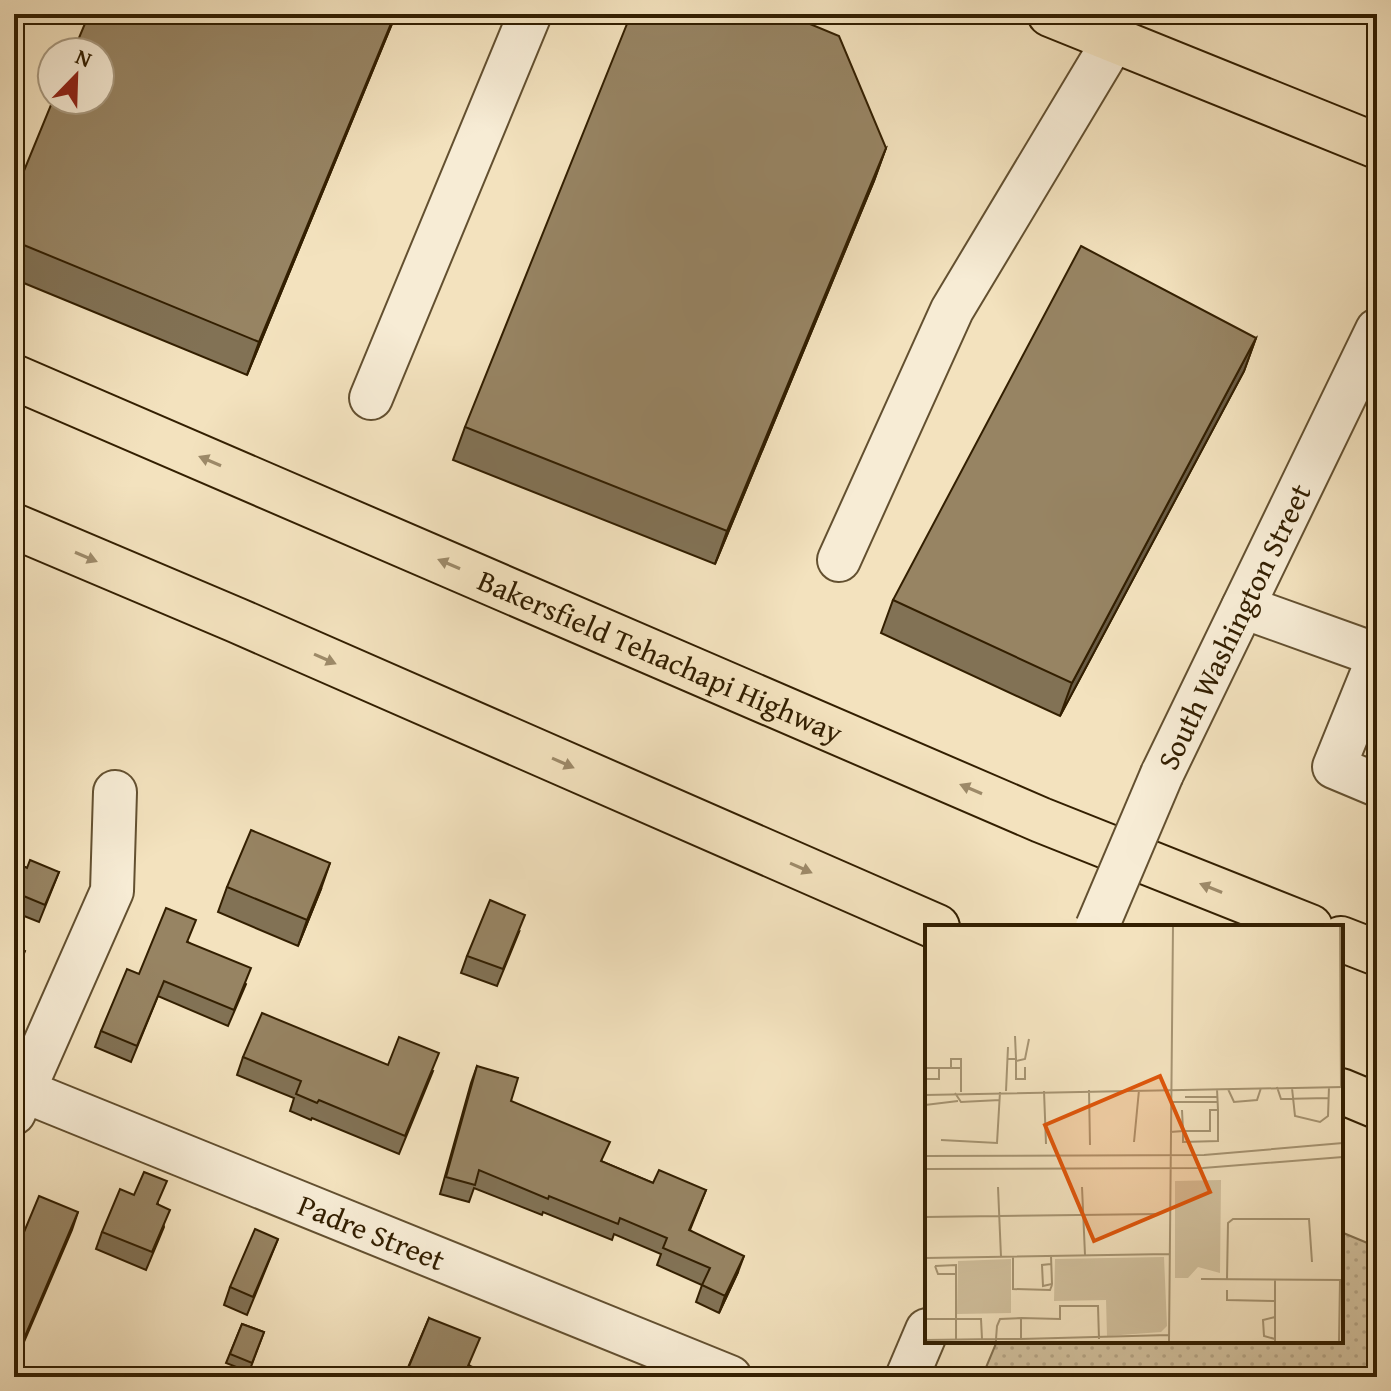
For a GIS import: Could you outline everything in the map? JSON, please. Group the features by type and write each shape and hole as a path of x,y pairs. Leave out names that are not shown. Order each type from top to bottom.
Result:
{"main road":[{"path":"1050,14 1377,146"},
{"name":"Bakersfield Tehachapi Highway","path":"14,377 1041,820 1305,925"},
{"path":"14,526 932,925"},
{"path":"1343,940 1377,953"},
{"path":"1343,1092 1377,1106"}],"street":[{"path":"371,398 530,14"},
{"path":"839,560 952,310 1114,40"},
{"name":"South Washington Street","path":"1098,925 1162,774 1377,330"},
{"path":"1243,607 1377,658 1334,767 1377,785"},
{"path":"17,1097 112,891 115,792"},
{"name":"Padre Street","path":"17,1097 730,1377"},
{"path":"907,1377 925,1335"}],"shaded area":[{"path":"1343,1233 1377,1247 1377,1377 982,1377 996,1343 1343,1343"}],"building":[{"path":"89,14 395,14 259,342 14,241 14,195 46,116 116,116 116,36 80,36"},
{"path":"631,14 786,14 839,36 886,148 727,531 465,427"},
{"path":"1081,246 1256,338 1072,683 893,600"},
{"path":"251,830 330,863 307,920 227,887"},
{"path":"30,860 59,872 45,905 14,892 14,862 27,868"},
{"path":"490,900 525,915 503,969 467,956"},
{"path":"166,908 196,920 187,942 251,968 234,1010 164,981 137,1046 101,1031 127,969 139,974"},
{"path":"14,946 25,951 14,978"},
{"path":"262,1013 388,1065 399,1037 439,1053 405,1136 319,1100 317,1103 296,1094 301,1081 243,1057"},
{"path":"477,1066 518,1078 511,1101 610,1142 601,1161 653,1183 659,1170 706,1190 689,1230 744,1256 725,1296 702,1285 710,1268 663,1248 667,1238 620,1218 618,1224 549,1196 548,1199 479,1170 475,1185 446,1177"},
{"path":"144,1172 167,1181 157,1204 170,1210 152,1252 102,1232 120,1189 134,1195"},
{"path":"39,1196 78,1212 14,1362 14,1256"},
{"path":"255,1229 278,1239 253,1297 230,1287"},
{"path":"429,1318 480,1338 468,1366 496,1377 422,1377 407,1371"},
{"path":"242,1324 264,1332 252,1363 230,1354"}]}
